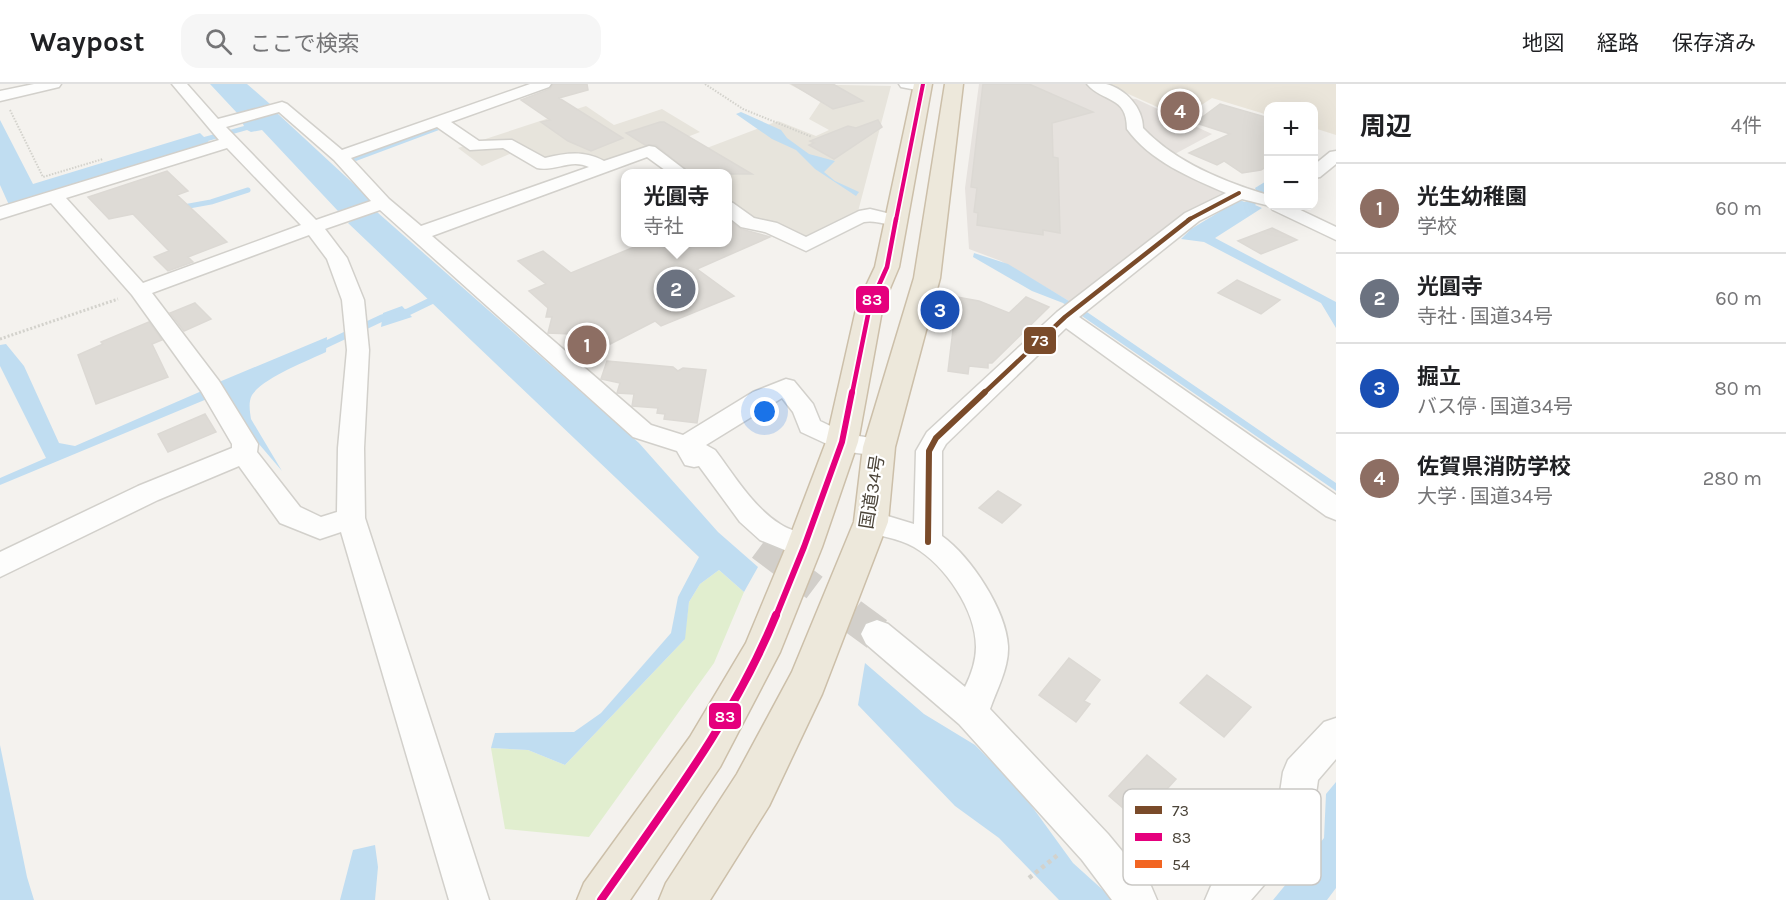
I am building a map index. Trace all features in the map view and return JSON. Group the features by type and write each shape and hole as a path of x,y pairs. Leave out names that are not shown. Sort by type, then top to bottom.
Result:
{"highway":[{"name":"国道34号","path":"601,900 705,752 760,652 804,547 842,442 870,304 887,267 926,85"},
{"name":"国道34号","path":"683,900 753,790 808,681 871,522 879,447 927,278 926,85"}],"street":[{"path":"1,96 54,84"},
{"path":"179,84 230,142 313,227 337,258 353,300 356,331 351,448 351,518 468,900"},
{"path":"340,156 544,84"},
{"path":"1094,84 1128,102 1136,118 1135,129 1144,142 1163,155 1336,234"},
{"path":"215,125 282,107 340,156 383,203 642,431 686,445 706,457 750,514 770,532 804,547"},
{"path":"439,121 476,146 506,143 543,164 573,157 590,158 603,168"},
{"path":"0,213 230,142"},
{"path":"418,234 649,152 673,169"},
{"path":"1318,170 1336,156"},
{"path":"55,197 140,291 213,391 245,444 244,453 290,515 320,528 351,518"},
{"path":"928,542 929,451 936,438 1072,312 1192,217 1260,199"},
{"path":"140,291 383,203"},
{"path":"732,211 748,223 770,227 806,245 870,214 896,221"},
{"path":"1072,312 1336,509"},
{"path":"686,445 786,387 804,410 810,426 842,442 879,447"},
{"path":"686,445 734,521 760,547"},
{"path":"0,565 148,493 244,453"},
{"path":"871,522 928,542 958,571 971,589 983,615 992,646 986,674 971,713"},
{"path":"877,634 971,713 1095,847 1123,882"},
{"path":"1299,789 1301,772 1336,734"},
{"path":"1125,885 1137,900"},
{"path":"1225,900 1238,885"}],"path":[{"path":"705,84 743,109 812,137"},
{"path":"1,96 43,177 112,156"},
{"path":"0,339 140,291"},
{"path":"1029,878 1061,852"}],"shaded area":[{"path":"789,84 891,86 855,223 805,249 732,214 732,169 665,169 647,156 602,171 572,160 544,169 514,152 482,166 458,148 586,106 614,125 662,109 700,132 672,143 691,154 778,121 816,136 829,130 809,119 821,101"},
{"path":"979,84 1085,84 1113,97 1136,99 1212,134 1173,155 1228,193 1074,304 1001,261 969,249 965,188"},
{"path":"1106,84 1336,84 1336,135 1318,129 1318,102 1264,102 1264,114 1212,98 1182,118"}],"green space":[{"path":"719,570 744,592 714,663 589,837 505,829 491,748 528,750 565,765 684,640 689,602 700,584"}],"water":[{"path":"210,84 247,84 270,104 258,108 277,113 371,200 361,205 371,214 377,212 639,443 718,532 758,567 744,592 719,570 700,584 689,602 685,639 565,765 528,750 491,748 495,733 574,732 601,713 671,633 678,597 699,557 348,223 359,217 349,208 338,211 262,130 251,132 247,130 208,141 210,144 9,205 0,185 0,120 33,184 200,133 204,137 244,126 238,114"},
{"path":"741,112 781,130 787,138 809,154 835,161 824,172 835,181 859,192 856,196 815,169 796,150 772,139 736,114"},
{"path":"434,127 439,130 356,161 350,158"},
{"path":"1264,182 1264,197 1255,205 1262,208 1215,238 1336,302 1336,328 1321,303 1204,242 1181,239 1191,229 1239,200 1245,202 1257,192 1255,188"},
{"path":"974,253 1008,264 1087,312 1336,483 1336,491 1063,303 1032,291 973,257"},
{"path":"402,306 412,317 381,327 383,313"},
{"path":"327,337 326,352 275,376 252,395 251,419 282,471 247,430 235,405 219,382"},
{"path":"6,344 24,366 59,443 75,446 204,390 207,399 0,485 0,478 46,458 0,366 0,345"},
{"path":"865,663 924,714 975,745 1020,790 1073,863 1114,900 1059,900 999,838 955,806 858,705"},
{"path":"0,745 27,877 34,900 0,900"},
{"path":"1336,782 1336,888 1327,900 1273,900 1285,885 1321,885 1321,842 1324,838 1326,794"},
{"path":"375,845 378,867 375,900 340,900 353,850"}],"building":[{"path":"553,84 587,84 588,90 559,98 623,138 591,151 568,141 541,122 550,120 521,100 550,89"},
{"path":"792,84 833,84 863,101 833,109"},
{"path":"983,84 1029,84 1093,112 1052,123 1053,157 1058,158 1060,233 1043,230 1043,235 977,225 978,213 974,212 977,188 971,187"},
{"path":"1220,104 1264,117 1264,168 1242,173 1224,161 1217,165 1189,153 1230,134 1199,124 1202,122 1197,121"},
{"path":"878,120 882,127 834,159 809,145 814,143 810,141 848,126 856,128"},
{"path":"664,122 752,174 732,174 732,169 685,169 656,145 645,145 626,133"},
{"path":"167,171 188,191 177,195 227,242 188,257 193,262 168,271 154,257 169,251 133,214 109,219 88,197"},
{"path":"732,223 741,229 770,237 697,269 734,296 661,326 655,321 579,360 573,355 577,339 571,339 572,334 548,333 552,317 546,317 548,308 529,291 546,284 518,261 543,251 571,273 634,247 732,247"},
{"path":"1272,228 1297,240 1261,254 1238,241"},
{"path":"1237,280 1280,300 1261,314 1218,293"},
{"path":"957,297 979,301 1009,313 1026,297 1049,307 992,363 988,363 988,368 969,366 968,374 948,371"},
{"path":"195,303 211,319 184,331 170,313"},
{"path":"149,322 162,340 152,344 168,377 96,404 78,355 103,344 101,342"},
{"path":"607,361 673,367 678,371 683,368 706,370 697,423 664,419 665,414 657,413 658,408 632,406 634,394 617,393 620,383 601,379"},
{"path":"205,414 216,432 168,452 158,434"},
{"path":"998,491 1021,505 1002,523 979,508"},
{"path":"1069,658 1100,680 1084,701 1090,704 1076,722 1039,695"},
{"path":"1207,675 1251,707 1224,737 1180,703"},
{"path":"1147,755 1176,779 1167,789 1123,789 1123,808 1109,796"}],"waterway":[{"path":"178,208 211,202 248,190"},
{"path":"316,349 382,318 408,312 439,297"}],"tunnel":[{"path":"760,547 853,616"},
{"path":"851,615 877,634"}],"transit line":[{"name":"83","path":"601,900 705,752 761,652 804,547 842,442 870,305 887,267 923,84"},
{"name":"73","path":"928,542 929,451 936,438 1065,317 1192,217 1239,193"}],"place":[{"name":"佐賀県消防学校","path":"1180,111"},
{"name":"光圓寺","path":"676,289"},
{"name":"掘立","path":"940,310"},
{"name":"光生幼稚園","path":"587,345"}]}
